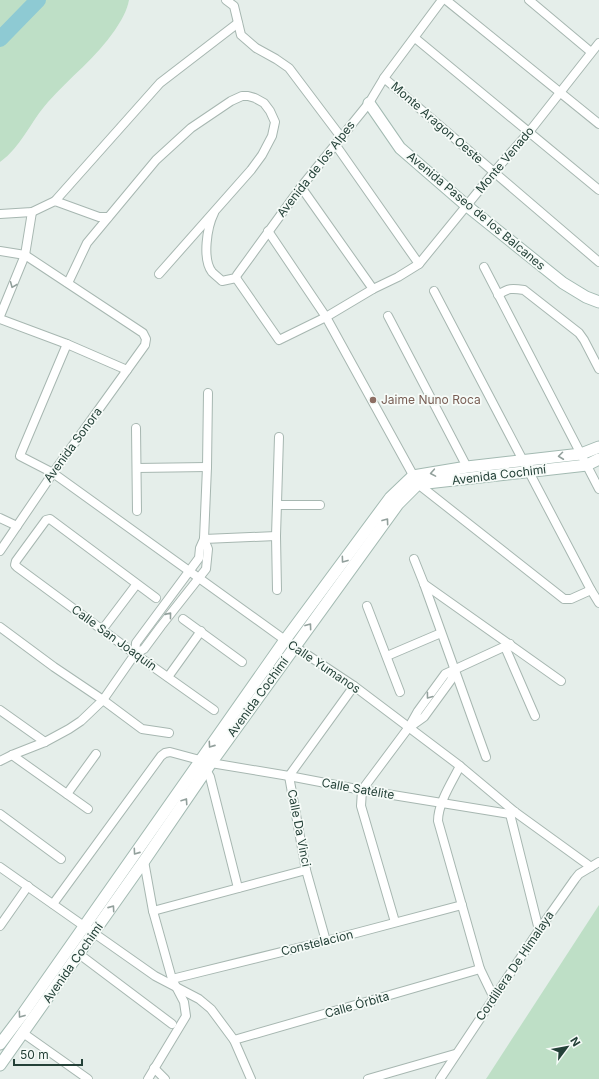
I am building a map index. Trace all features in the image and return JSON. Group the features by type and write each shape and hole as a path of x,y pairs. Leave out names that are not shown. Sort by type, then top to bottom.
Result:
{"street":[{"path":"226,0 234,6 241,36 256,48 289,68 340,137"},
{"name":"Avenida de los Alpes","path":"236,278 300,187 369,103 384,78 442,0"},
{"path":"446,0 599,124"},
{"path":"529,0 591,52"},
{"path":"0,214 32,212 55,201 160,83 238,23"},
{"path":"415,38 599,190"},
{"name":"Monte Venado","path":"236,278 279,340 326,317 419,264 494,172 529,132 599,43"},
{"name":"Monte Aragon Oeste","path":"384,78 599,262"},
{"path":"0,251 25,255 68,283 87,244 156,160 191,128 231,101 242,96 248,96 264,103 275,122 272,136 262,155 251,170 158,274"},
{"name":"Avenida Paseo de los Balcanes","path":"369,103 400,148 466,206 563,283 586,297 599,302"},
{"path":"335,144 419,264"},
{"path":"300,187 373,289"},
{"path":"55,201 99,217 108,217"},
{"path":"219,205 212,217 206,256 212,271 222,281 236,278"},
{"path":"0,316 25,255 32,212"},
{"path":"268,231 326,317 415,480 564,599 571,600 591,590"},
{"path":"484,267 599,489"},
{"name":"Avenida Sonora","path":"0,551 53,473 145,345 146,339 143,334 68,283"},
{"path":"498,294 507,289 514,288 524,290 579,333 599,369"},
{"path":"434,291 599,603"},
{"path":"388,316 467,467"},
{"path":"0,319 67,344 127,370"},
{"name":"Calle Yumanos","path":"67,344 20,456 53,473 290,643 354,686 460,766 512,813 591,867"},
{"path":"136,654 136,643 191,571 199,558 200,548 204,539 208,393"},
{"path":"136,428 137,511"},
{"path":"277,590 276,536 279,438"},
{"name":"Avenida Cochimí","path":"0,1044 85,926 206,764 390,498 415,480 467,467 581,454 599,447"},
{"name":"Avenida Cochimí","path":"415,480 529,472 587,465 599,460"},
{"path":"137,468 207,467"},
{"path":"277,505 320,505"},
{"path":"0,518 16,526"},
{"name":"Calle San Joaquín","path":"136,585 50,519 47,519 16,561 15,565 102,630 214,710"},
{"path":"204,539 276,536"},
{"path":"0,762 12,755 45,742 81,721 104,700 136,654 144,649 160,626 206,568 208,562 208,550 204,539"},
{"path":"414,559 486,757"},
{"path":"424,584 507,646 561,681"},
{"path":"102,630 136,585 156,598"},
{"path":"367,606 400,692"},
{"path":"183,619 242,662"},
{"path":"153,621 160,626"},
{"path":"0,627 54,667 104,700 142,729 168,733"},
{"path":"168,677 201,631"},
{"path":"387,656 441,633"},
{"path":"395,922 361,806 362,790 409,727 424,717 451,680 455,670 507,646"},
{"path":"507,646 535,716"},
{"name":"Calle Da Vinci","path":"326,941 306,870 289,776 354,686"},
{"path":"0,710 45,742"},
{"name":"Calle Satélite","path":"53,904 161,756 170,752 206,764 289,776 362,790 512,813"},
{"path":"67,794 96,754"},
{"path":"12,755 88,809"},
{"path":"206,764 238,888"},
{"name":"Avenida Cochimí","path":"0,1065 144,861 206,764"},
{"path":"460,766 442,803 438,814 438,821 480,969 494,998"},
{"path":"512,813 539,930"},
{"path":"0,814 61,859"},
{"path":"144,861 154,911 172,979 184,1002 186,1016 148,1079"},
{"name":"Cordillera De Himalaya","path":"440,1079 455,1054 575,878 599,862"},
{"path":"0,866 155,976 178,990 199,999 212,1010 234,1040 251,1079"},
{"path":"154,911 306,870"},
{"path":"0,926 28,886"},
{"name":"Constelacion","path":"172,979 326,941 462,905"},
{"path":"79,954 172,1024"},
{"name":"Calle Órbita","path":"234,1040 480,969"},
{"path":"23,1033 88,1079"},
{"path":"368,1079 455,1054"},
{"path":"154,1068 166,1079"}],"green space":[{"path":"0,0 129,0 122,19 108,40 100,50 48,102 14,149 0,162"},
{"path":"599,905 599,1079 486,1079"}],"waterway":[{"path":"0,39 38,0"}],"place":[{"name":"Jaime Nuno Roca","path":"373,400"}]}
